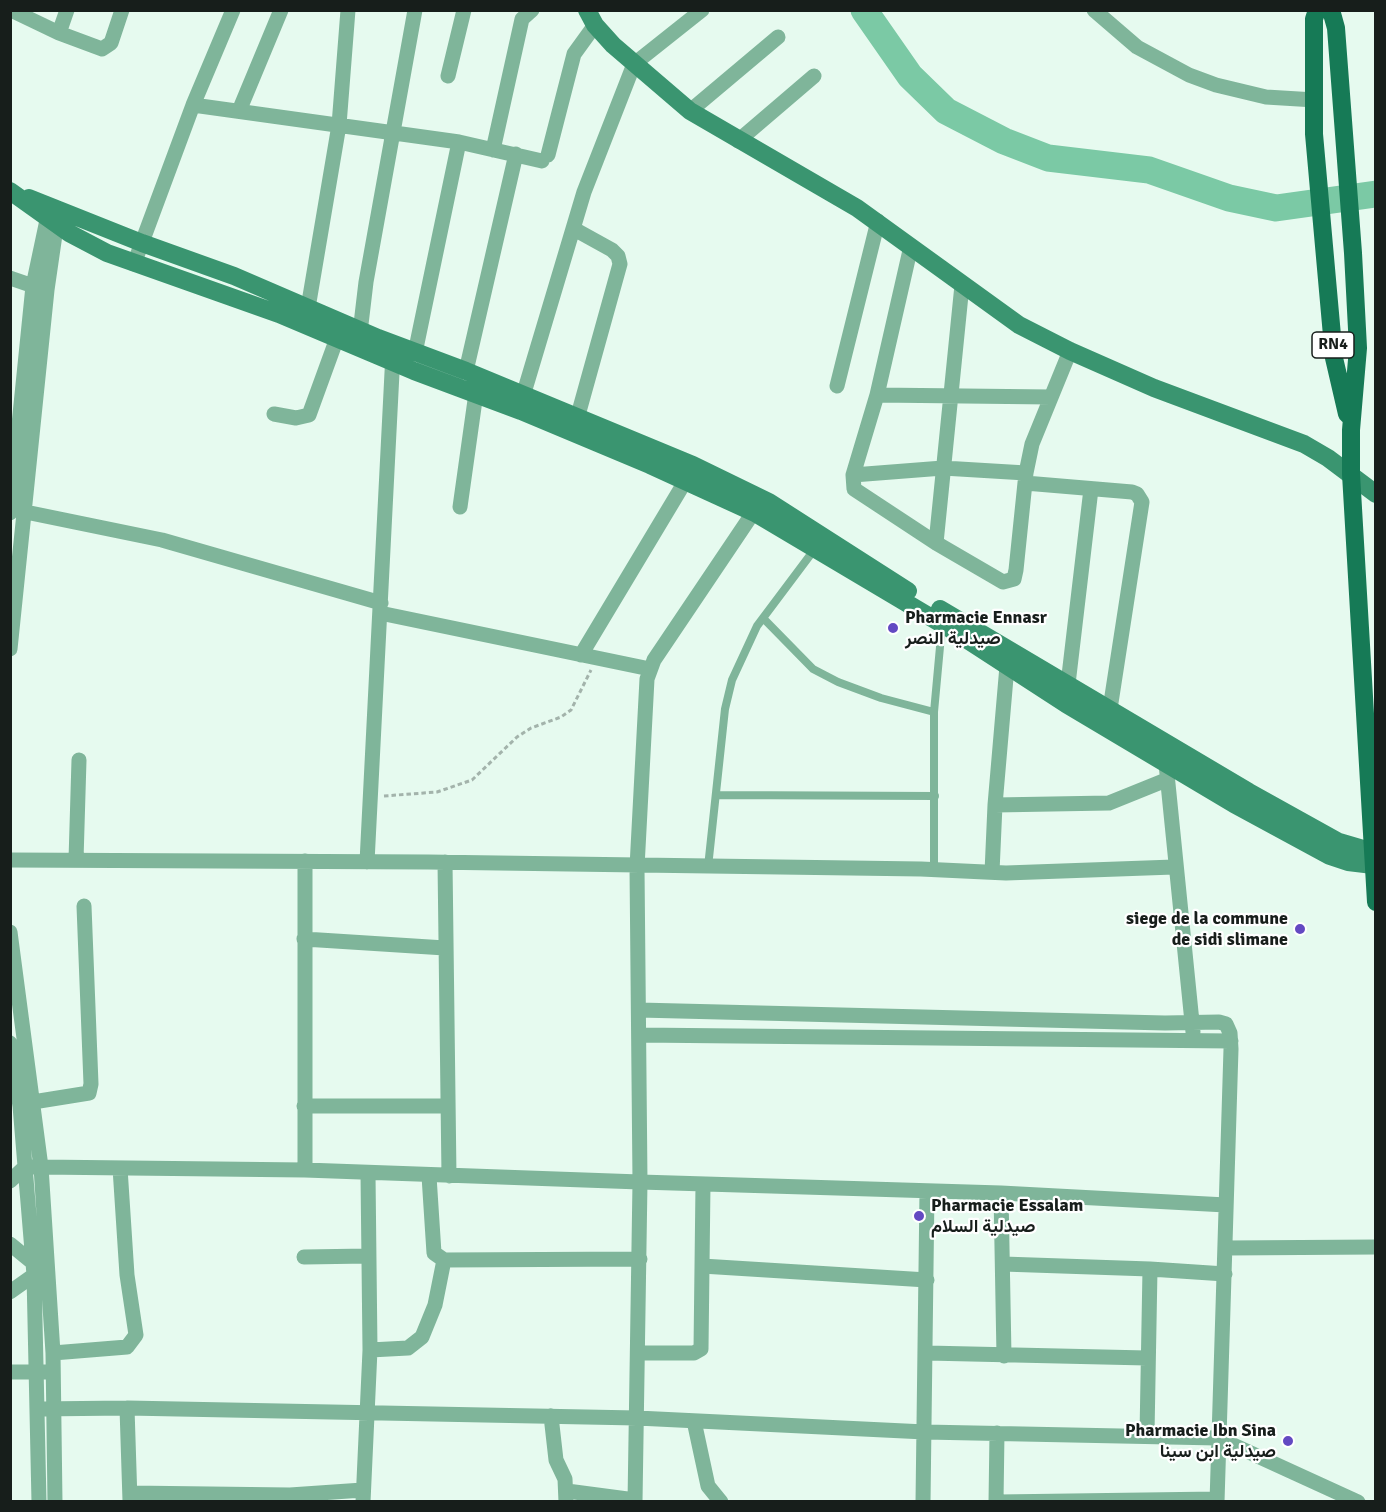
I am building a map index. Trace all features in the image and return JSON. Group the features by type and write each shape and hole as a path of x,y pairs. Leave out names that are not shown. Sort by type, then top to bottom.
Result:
{"main road":[{"name":"RN4","path":"1317,10 1314,20 1314,134 1334,358 1351,430"},
{"name":"RN4","path":"1331,10 1336,28 1358,348 1351,430 1351,474 1371,744 1376,902"}],"street":[{"path":"12,10 59,33 104,49 111,43 122,10"},
{"path":"59,33 67,10"},
{"path":"134,264 193,105 233,10"},
{"path":"239,111 281,10"},
{"path":"308,308 339,125 348,10"},
{"path":"359,338 366,282 415,10"},
{"path":"448,76 464,10"},
{"path":"493,150 522,19 532,10"},
{"path":"521,402 584,192 634,64 702,10"},
{"path":"1094,10 1137,47 1190,75 1216,85 1266,97 1315,100"},
{"path":"193,105 459,142 545,158 574,54 591,18 634,64 690,111 878,221 1019,325 1070,351 1154,388 1304,444 1351,474 1376,494"},
{"path":"690,111 778,37"},
{"path":"738,141 814,76"},
{"path":"416,353 459,142"},
{"path":"466,370 516,154"},
{"path":"10,191 53,214 234,276 308,308 359,338 476,393 521,402"},
{"path":"53,214 88,243 134,264 279,314 337,338 359,338"},
{"path":"10,649 16,511 40,288 53,214"},
{"path":"837,386 878,221"},
{"path":"574,229 612,250 618,256 620,264 575,424"},
{"path":"911,246 877,395 852,483 857,494 1003,582 1010,581 1017,566 1025,478 1032,444 1070,351"},
{"path":"10,278 40,288"},
{"path":"936,543 962,285"},
{"path":"274,414 296,418 309,415 337,338"},
{"path":"393,353 416,353 466,370 521,402 654,457 758,506 943,618 1007,666 1166,771 1320,851 1348,862 1373,859"},
{"path":"367,862 393,353"},
{"path":"460,507 476,393"},
{"path":"877,395 1051,397"},
{"path":"654,457 686,480 758,506 814,550 1068,684 1164,742 1373,859"},
{"path":"853,476 943,468 1091,489 1132,492 1141,499 1143,507 1110,709"},
{"path":"581,655 686,480"},
{"path":"1068,684 1091,489"},
{"path":"551,1416 556,1460 566,1496 635,1501 640,1259 638,867 644,694 650,669 758,506"},
{"path":"16,511 162,540 381,608 650,669"},
{"path":"992,873 995,805 1007,666"},
{"path":"1164,742 1174,867 1193,1041"},
{"path":"76,860 79,760"},
{"path":"995,805 1109,803 1166,771"},
{"path":"10,860 445,862 638,867 934,870 992,873 1174,867"},
{"path":"305,861 305,1170"},
{"path":"445,862 449,1176"},
{"path":"33,1102 89,1094 91,1084 84,906"},
{"path":"10,932 16,1004 33,1102 33,1268 39,1502"},
{"path":"304,939 445,948"},
{"path":"639,1010 1226,1024 1231,1041 1217,1500 997,1502 997,1432"},
{"path":"937,1037 938,1017"},
{"path":"1107,1040 1109,1022"},
{"path":"639,1035 1231,1041"},
{"path":"10,1043 33,1167 53,1353 55,1502"},
{"path":"304,1106 448,1106"},
{"path":"10,1181 33,1167 305,1170 368,1174 1001,1193 1226,1205"},
{"path":"53,1353 127,1347 136,1335 127,1275 120,1168"},
{"path":"127,1408 130,1497 363,1496 370,1350 368,1174"},
{"path":"429,1176 434,1253 444,1260 640,1259"},
{"path":"638,1353 694,1353 701,1349 703,1184"},
{"path":"923,1502 927,1353 927,1191"},
{"path":"1001,1193 1004,1356"},
{"path":"10,1244 33,1268"},
{"path":"1226,1248 1376,1247"},
{"path":"304,1257 368,1256"},
{"path":"370,1350 408,1348 422,1337 435,1305 444,1260"},
{"path":"1003,1264 1225,1274"},
{"path":"702,1266 927,1280"},
{"path":"10,1292 33,1268"},
{"path":"1147,1434 1150,1269"},
{"path":"927,1353 1147,1358"},
{"path":"10,1372 54,1372"},
{"path":"37,1409 127,1408 637,1418 925,1432 1147,1434 1218,1438 1358,1502"},
{"path":"694,1421 708,1494 721,1502"}],"lane":[{"path":"708,867 725,709 732,680 742,655 763,618 814,550"},
{"path":"763,618 813,669 881,698 934,712"},
{"path":"934,870 934,712 943,618"},
{"path":"716,795 935,796"}],"path":[{"path":"371,796 437,792 472,780 517,737 531,728 561,717 570,710 597,658"}],"waterway":[{"path":"864,10 910,76 946,111 1004,141 1048,158 1149,170 1229,198 1276,208 1376,194"}],"place":[{"name":"Pharmacie Ennasr صيدلية النصر","path":"893,628"},
{"name":"siege de la commune de sidi slimane","path":"1300,929"},
{"name":"Pharmacie Essalam صيدلية السلام","path":"919,1216"},
{"name":"Pharmacie Ibn Sina صيدلية ابن سينا","path":"1288,1441"}]}
